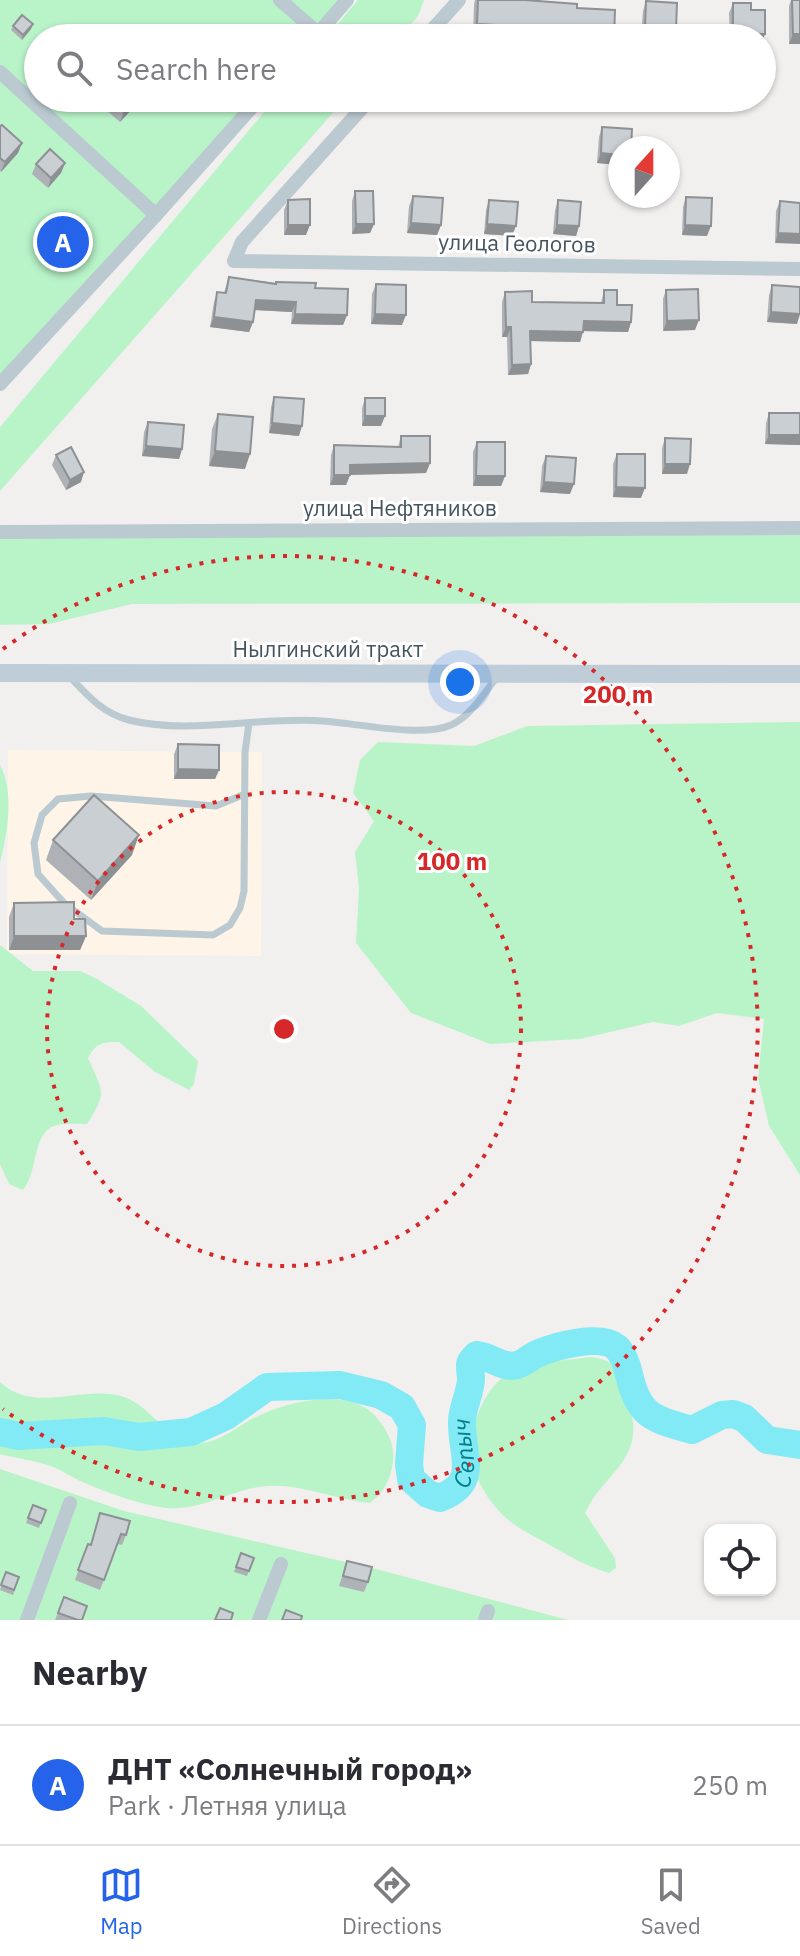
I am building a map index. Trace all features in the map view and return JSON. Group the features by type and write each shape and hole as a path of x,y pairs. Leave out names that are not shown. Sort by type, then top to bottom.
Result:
{"main road":[{"name":"Нылгинский тракт","path":"0,673 800,674"}],"street":[{"path":"280,0 304,24"},
{"path":"326,24 347,0"},
{"path":"438,24 459,0"},
{"path":"0,72 24,94"},
{"path":"44,112 156,215"},
{"path":"0,384 248,112"},
{"name":"улица Геологов","path":"358,112 242,242 234,261 800,269"},
{"name":"улица Нефтяников","path":"0,532 800,528"},
{"path":"27,1620 70,1503"},
{"path":"259,1620 281,1564"}],"lane":[{"path":"67,673 102,710 128,720 157,725 321,721 415,731 451,725 473,707 499,673"},
{"path":"245,794 216,806 91,796 58,799 42,815 34,843 38,874 64,903 102,931 213,935 230,925 240,908 244,891 245,794 245,752 249,723"}],"shaded area":[{"path":"8,750 262,752 261,956 7,954"}],"green space":[{"path":"0,0 339,0 318,24 24,24 24,112 241,112 0,386"},
{"path":"358,0 424,0 411,24 338,24"},
{"path":"264,112 334,112 0,491 0,427"},
{"path":"800,532 800,603 132,604 49,624 0,625 0,535"},
{"path":"800,722 800,1175 769,1126 758,1078 764,1019 717,1013 679,1026 653,1022 580,1039 490,1044 411,1013 356,943 359,889 355,852 374,821 353,793 360,760 378,742 474,746 527,726"},
{"path":"0,765 5,776 8,801 0,863"},
{"path":"0,945 33,971 80,971 97,979 141,1006 198,1061 194,1084 189,1090 155,1072 119,1042 97,1046 88,1058 100,1086 98,1105 87,1124 61,1124 47,1130 38,1145 28,1183 23,1190 9,1184 0,1164"},
{"path":"591,1357 609,1362 617,1369 633,1422 632,1442 625,1458 585,1513 615,1558 616,1568 609,1573 570,1557 511,1522 483,1489 471,1448 472,1433 482,1405 494,1386 505,1376 530,1366"},
{"path":"0,1382 14,1392 44,1398 92,1394 124,1397 134,1401 175,1436 195,1443 212,1441 284,1406 336,1399 352,1402 366,1408 377,1418 390,1438 392,1469 386,1486 370,1503 294,1487 268,1486 180,1508 145,1504 80,1481 51,1466 0,1454"},
{"path":"0,1469 124,1511 376,1569 568,1620 0,1620"}],"building":[{"path":"478,0 525,0 615,10 614,24 477,24"},
{"path":"792,0 800,0 800,34 793,34"},
{"path":"646,1 677,3 676,24 645,24"},
{"path":"733,3 751,3 751,10 765,10 765,24 733,24"},
{"path":"22,15 33,24 24,24 23,35 13,26"},
{"path":"2,125 22,143 5,162 0,158"},
{"path":"602,127 632,129 632,136 608,136 608,154 601,153"},
{"path":"50,149 65,163 51,178 36,164"},
{"path":"355,191 373,191 374,224 356,224"},
{"path":"413,196 443,198 441,225 411,223"},
{"path":"686,197 712,198 711,226 685,225"},
{"path":"310,199 310,225 288,225 288,200"},
{"path":"489,200 518,202 516,226 487,224"},
{"path":"558,200 581,202 579,226 557,225"},
{"path":"780,201 800,203 800,234 778,233"},
{"path":"229,277 276,284 316,283 315,288 348,289 347,315 295,314 296,302 256,300 253,322 214,317 217,292 226,293"},
{"path":"376,284 406,285 406,315 375,314"},
{"path":"772,285 800,287 800,314 771,312"},
{"path":"698,289 699,320 667,321 666,290"},
{"path":"604,290 617,290 617,305 632,305 631,322 584,321 583,332 530,331 531,364 512,365 511,327 506,327 505,292 532,291 532,302 604,303"},
{"path":"274,397 304,399 302,426 272,423"},
{"path":"365,398 385,398 385,416 365,416"},
{"path":"769,413 800,413 800,435 769,435"},
{"path":"218,414 253,417 250,454 215,451"},
{"path":"148,422 184,425 182,449 146,446"},
{"path":"401,436 430,436 430,463 350,465 350,475 334,475 334,445 401,447"},
{"path":"665,438 691,439 690,464 665,464"},
{"path":"477,442 505,442 505,476 476,476"},
{"path":"71,447 84,472 70,480 56,455"},
{"path":"617,454 645,454 645,488 616,487"},
{"path":"546,456 576,458 574,484 544,482"},
{"path":"178,744 219,745 219,770 178,769"},
{"path":"94,795 139,835 98,881 53,840"},
{"path":"74,902 74,919 85,919 86,936 14,936 14,903"},
{"path":"33,1505 46,1510 41,1523 28,1518"},
{"path":"100,1513 130,1521 126,1535 121,1534 104,1580 78,1570 88,1544 91,1545"},
{"path":"241,1553 254,1558 249,1571 236,1567"},
{"path":"347,1561 372,1567 368,1582 343,1576"},
{"path":"6,1572 19,1577 14,1590 1,1585"},
{"path":"64,1597 87,1606 82,1620 58,1613"},
{"path":"220,1608 233,1613 231,1620 215,1620"},
{"path":"286,1610 302,1616 301,1620 282,1620"}],"waterway":[{"name":"Сепыч","path":"0,1432 18,1436 104,1431 139,1437 191,1432 226,1416 267,1387 340,1385 381,1395 402,1407 412,1425 411,1479 428,1494 440,1498 461,1484 465,1476 462,1421 471,1382 470,1365 477,1355 512,1366 556,1347 600,1341 616,1347 623,1356 637,1399 657,1419 692,1430 722,1415 733,1414 744,1418 767,1440 800,1445"}],"place":[{"name":"ДНТ «Солнечный город»","path":"63,242"}]}
